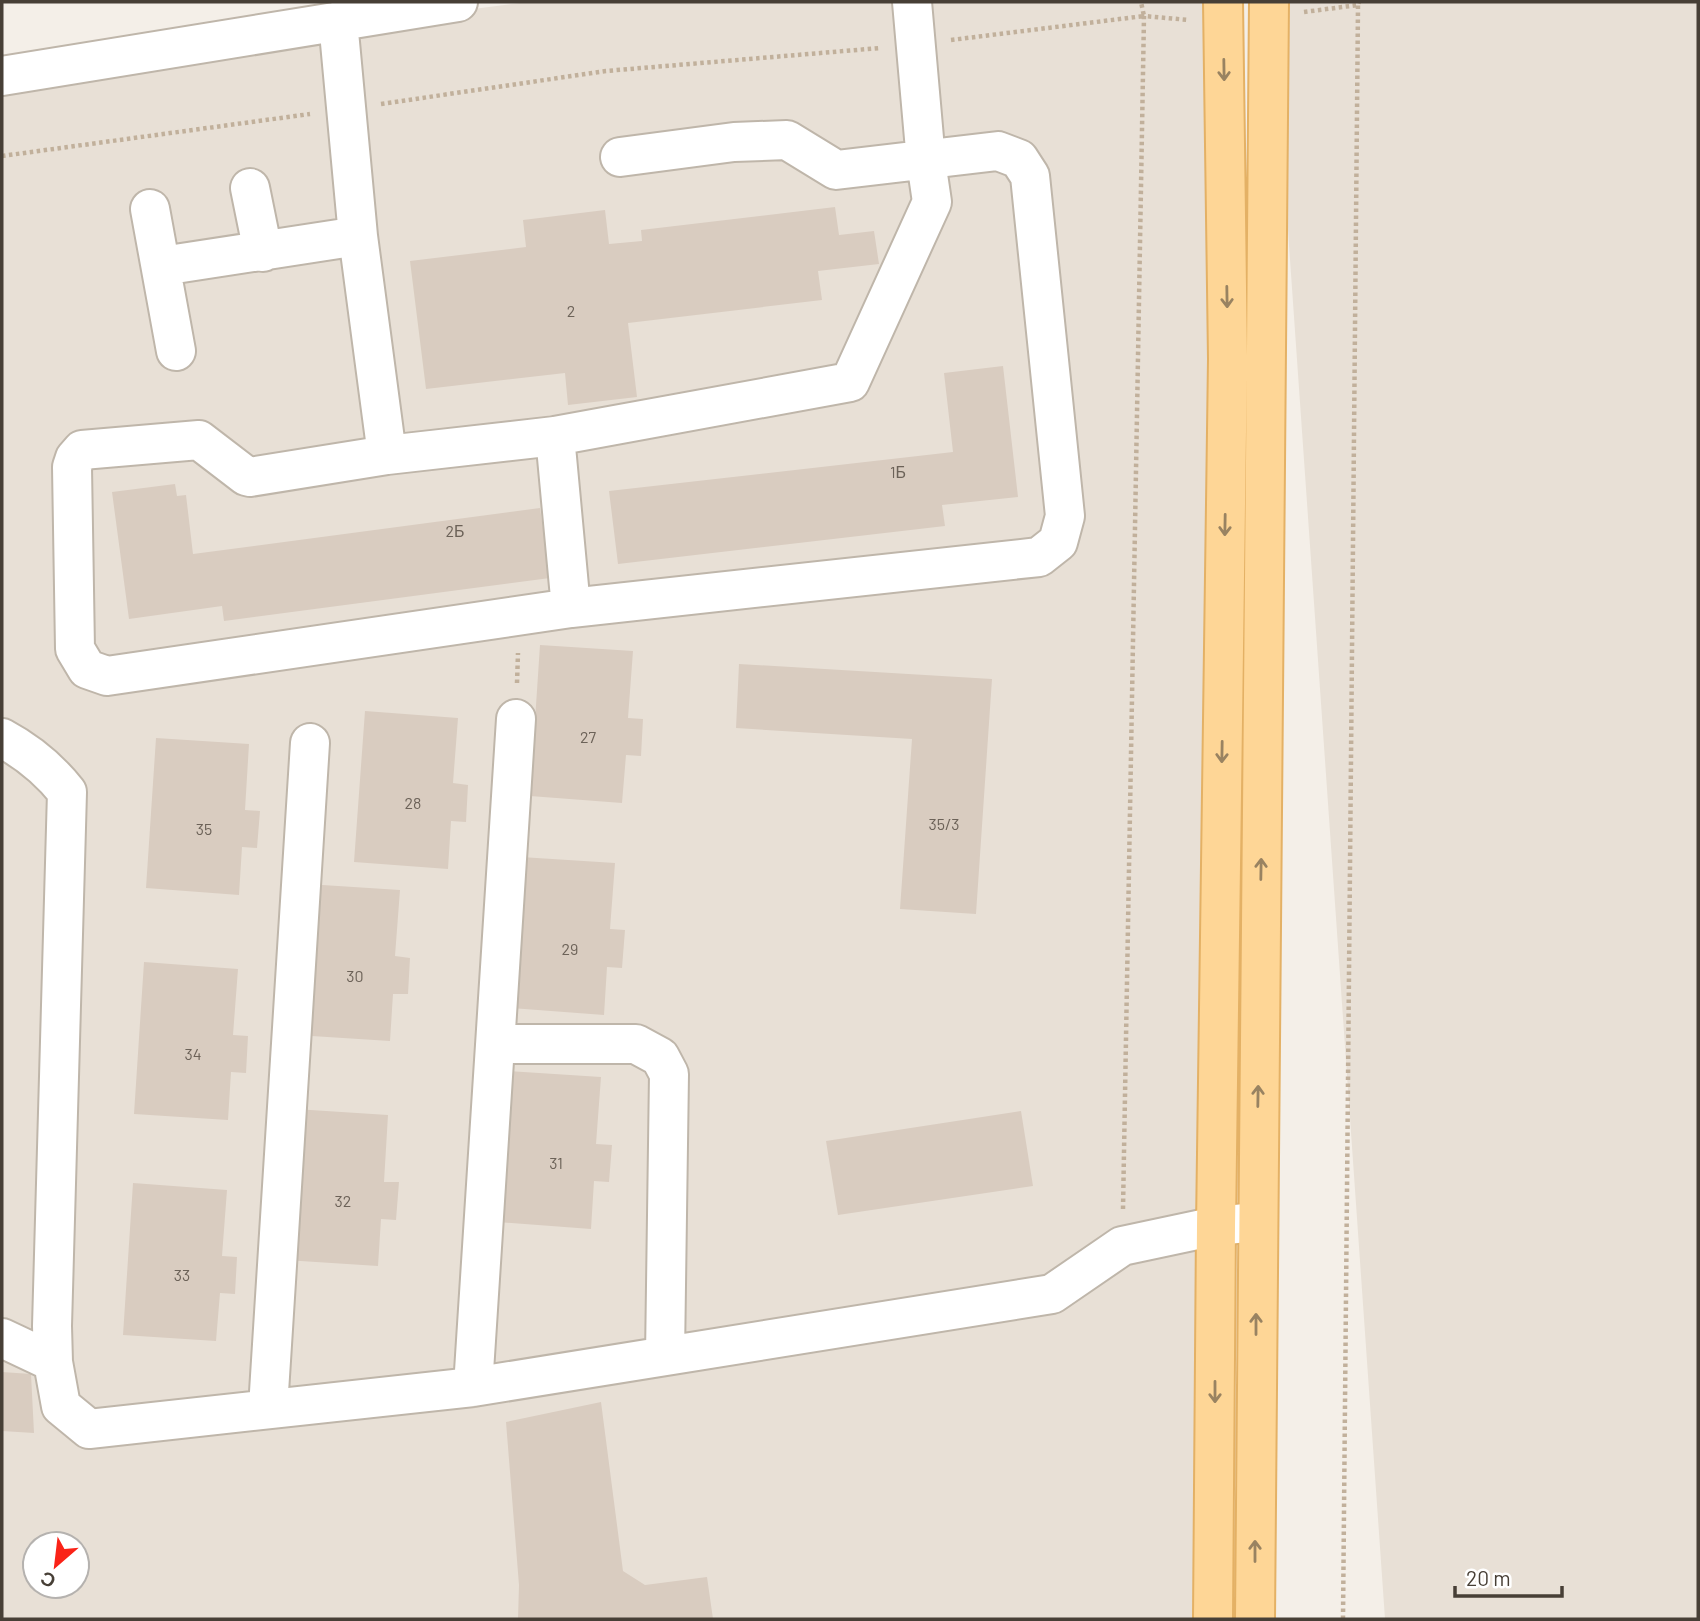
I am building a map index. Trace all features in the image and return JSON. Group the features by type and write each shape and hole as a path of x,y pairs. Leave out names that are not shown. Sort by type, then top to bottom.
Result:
{"main road":[{"path":"1255,1619 1256,1222 1268,345 1286,7"},
{"path":"1208,11 1228,359 1213,1619"}],"street":[{"path":"2,76 458,2"},
{"path":"620,157 734,142 787,140 836,170 926,161 998,151 1019,159 1030,176 1065,516 1058,542 1039,557 572,608 107,676 87,669 75,649 72,467 82,450 192,439 206,444 250,477 387,456 555,436 850,382 932,202 926,161 912,2"},
{"path":"338,21 358,236 387,456"},
{"path":"250,188 263,252"},
{"path":"150,209 176,351"},
{"path":"162,266 358,236"},
{"path":"555,436 572,608"},
{"path":"472,1387 516,719"},
{"path":"2,738 22,748 51,772 66,792 53,1362 61,1406 89,1429 472,1387 1052,1294 1122,1246 1216,1226 1256,1222"},
{"path":"268,1408 310,743"},
{"path":"495,1044 636,1044 660,1057 669,1074 665,1356"},
{"path":"2,1338 53,1362"}],"path":[{"path":"1122,1246 1144,16 1141,2"},
{"path":"1286,7 1358,3 1343,1619"},
{"path":"2,156 606,71 916,44 1144,16 1208,11"},
{"path":"516,719 517,654 527,647"}],"shaded area":[{"path":"528,2 1224,2 1205,1619 2,1619 2,70"},
{"path":"1272,2 1698,2 1698,1619 1385,1619"}],"building":[{"path":"835,207 839,235 874,231 879,264 818,271 822,300 628,323 637,397 568,405 565,373 426,389 410,261 526,247 523,220 605,210 609,244 642,241 641,230"},
{"path":"1003,366 1018,497 942,505 945,526 618,564 609,491 953,452 944,373"},
{"path":"175,484 177,496 186,495 193,554 540,508 550,578 224,621 222,606 129,619 112,492"},
{"path":"540,645 633,651 628,718 643,719 641,756 626,755 622,803 530,796"},
{"path":"739,664 992,679 976,914 900,909 912,739 736,728"},
{"path":"365,711 458,718 453,783 468,785 466,822 451,821 448,869 354,862"},
{"path":"156,738 249,744 245,810 260,811 257,848 242,847 239,895 146,888"},
{"path":"521,857 615,863 610,929 625,930 622,968 607,967 604,1015 511,1008"},
{"path":"307,884 400,890 395,956 410,958 408,994 393,994 390,1041 296,1035"},
{"path":"144,962 238,969 233,1035 248,1036 246,1073 231,1072 228,1120 134,1114"},
{"path":"508,1071 601,1077 596,1144 612,1145 609,1182 594,1181 591,1229 498,1222"},
{"path":"295,1109 388,1115 384,1182 399,1182 396,1220 381,1219 378,1266 285,1260"},
{"path":"1021,1111 1033,1186 838,1215 826,1141"},
{"path":"133,1183 227,1190 222,1256 237,1257 235,1294 220,1293 216,1341 123,1335"},
{"path":"2,1372 31,1374 34,1433 2,1431"},
{"path":"601,1402 623,1571 645,1585 707,1577 713,1619 518,1619 519,1585 506,1422"}]}
